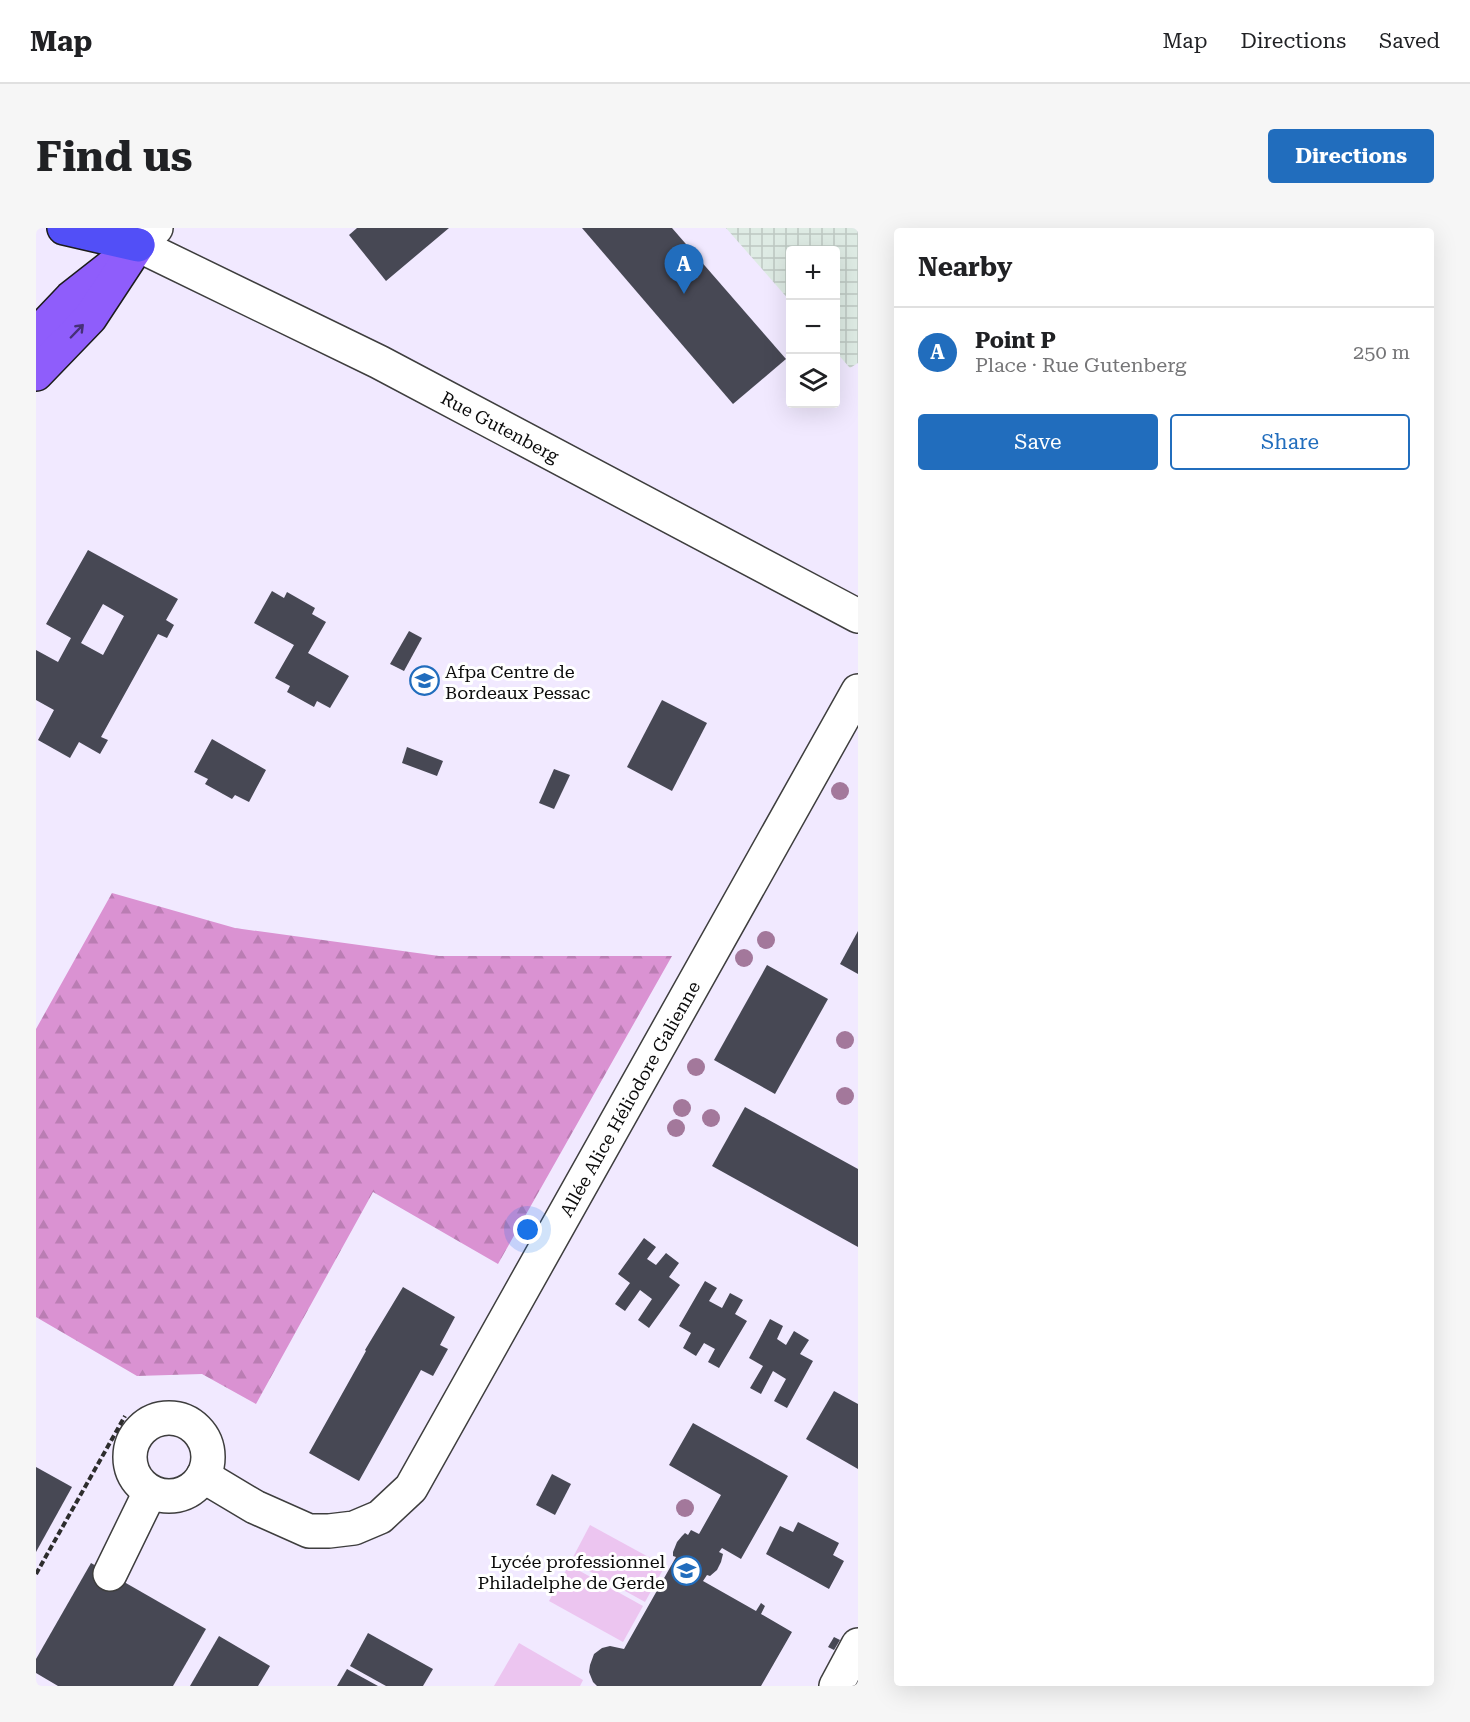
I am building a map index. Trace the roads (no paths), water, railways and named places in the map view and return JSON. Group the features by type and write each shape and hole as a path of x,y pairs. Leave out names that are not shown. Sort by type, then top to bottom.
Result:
{"highway":[{"path":"64,228 135,234"}],"main road":[{"path":"36,335 135,234"},
{"path":"36,374 90,318 135,234"}],"street":[{"name":"Rue Gutenberg","path":"135,234 858,616"},
{"name":"Allée Alice Héliodore Galienne","path":"203,1476 255,1507 309,1531 354,1528 380,1518 411,1488 858,691"},
{"path":"169,1418 182,1420 194,1427 202,1437 207,1450 207,1464 203,1476 190,1489 174,1496 162,1496 150,1492 133,1474 130,1463 130,1450 135,1437 156,1420 169,1418"},
{"path":"110,1574 150,1492"},
{"path":"836,1686 858,1645"}],"place":[{"name":"Point P","path":"684,294"},
{"name":"Afpa Centre de Bordeaux Pessac","path":"424,681"},
{"name":"Lycée professionnel Philadelphe de Gerde","path":"686,1571"}]}
